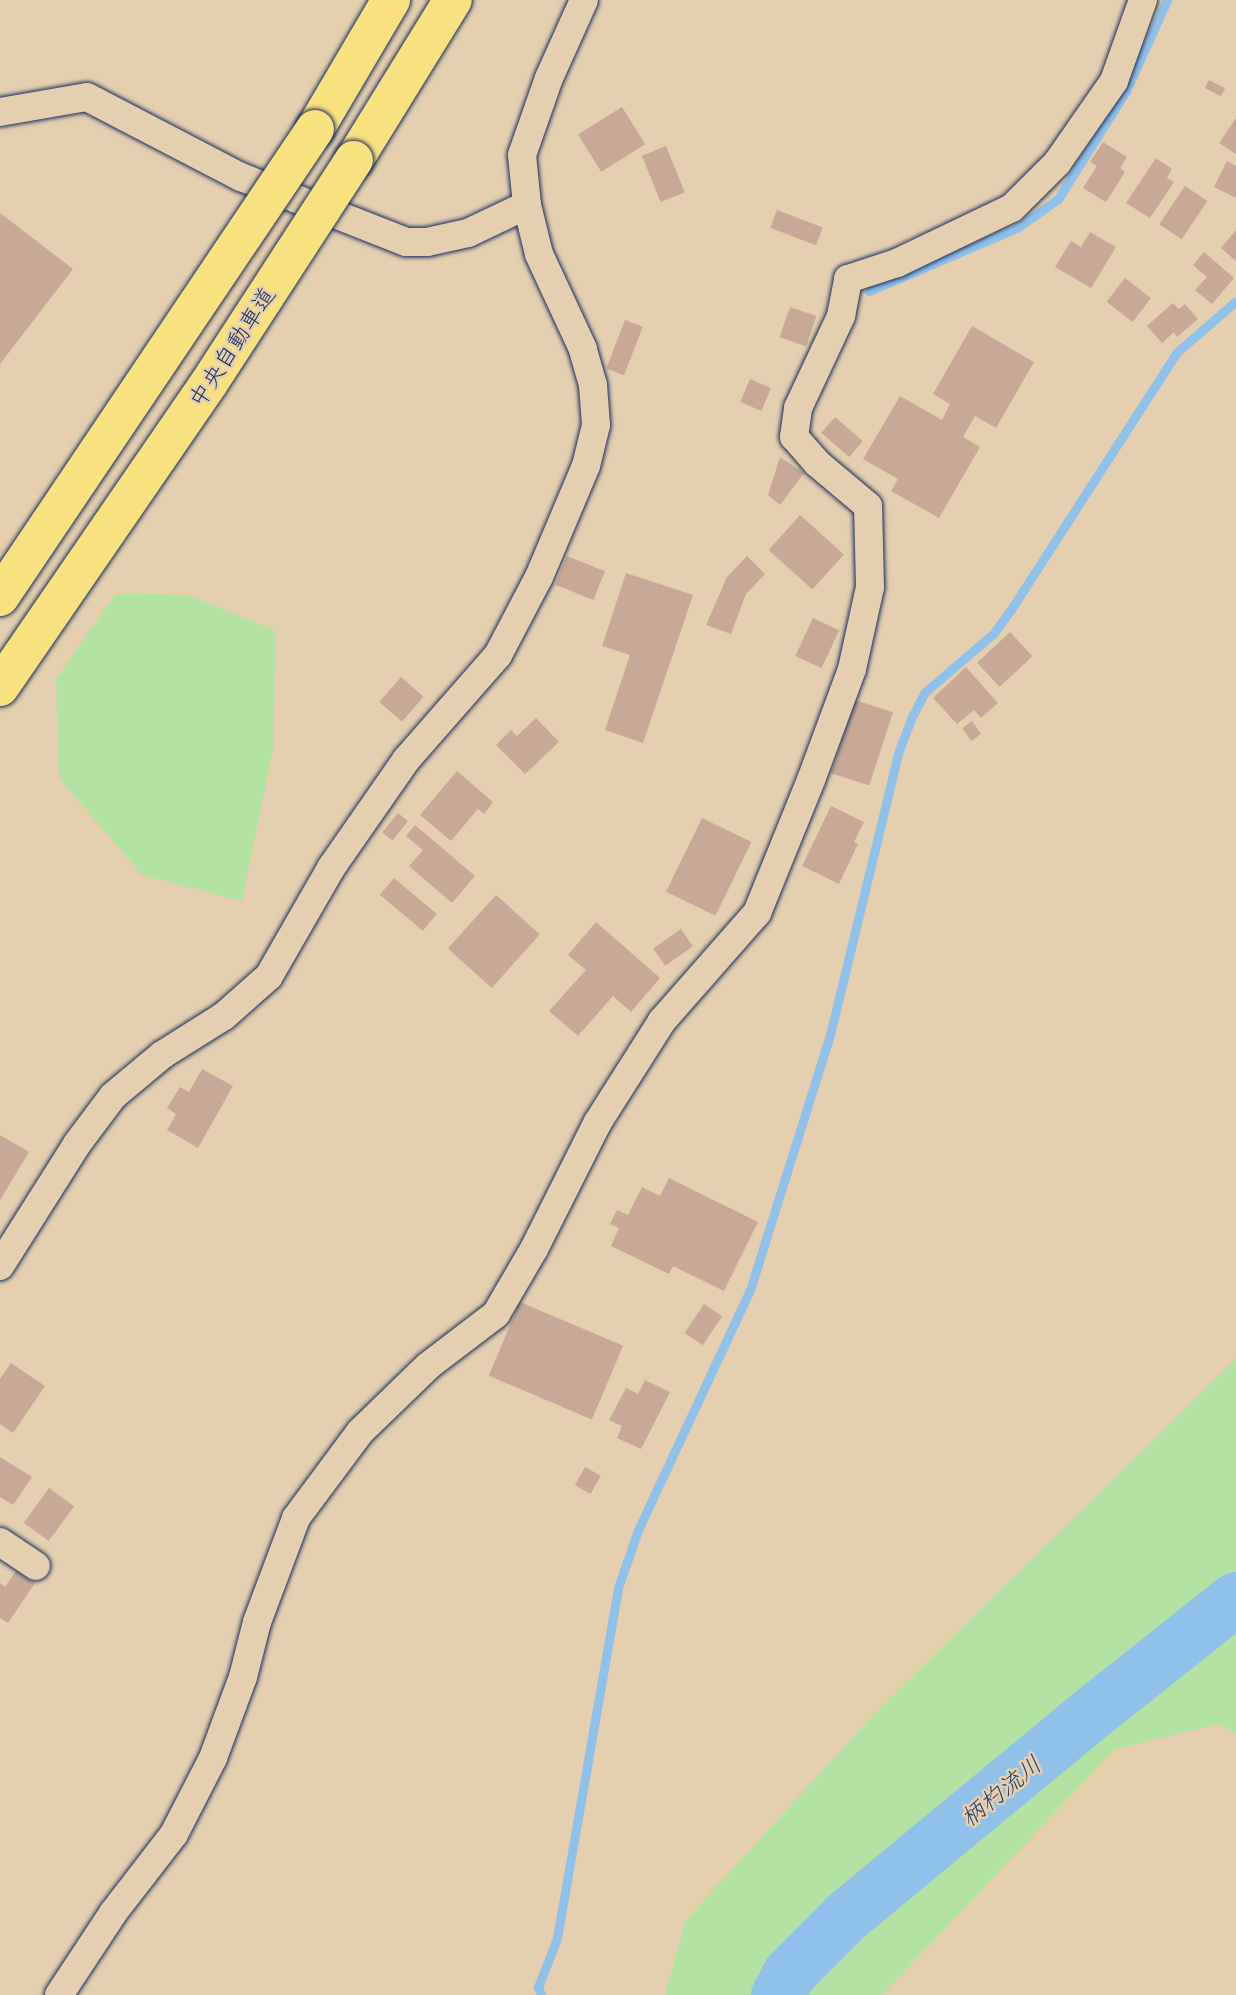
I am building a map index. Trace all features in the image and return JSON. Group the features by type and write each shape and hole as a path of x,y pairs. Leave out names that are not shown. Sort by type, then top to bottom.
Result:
{"highway":[{"path":"0,597 315,129 391,0"},
{"name":"中央自動車道","path":"0,687 209,383 354,160 453,0"}],"street":[{"path":"0,1266 77,1144 113,1096 162,1055 224,1016 269,976 331,868 406,760 498,655 539,576 586,466 596,425 593,385 583,349 539,254 527,205 522,155 550,78 584,0"},
{"path":"59,1995 113,1913 174,1835 213,1758 243,1677 257,1622 296,1518 360,1432 428,1366 496,1314 534,1250 598,1122 662,1021 757,913 852,669 870,587 868,506 817,463 794,437 798,408 841,316 848,279 897,263 1012,208 1057,163 1114,81 1143,0"},
{"path":"0,112 87,97 241,177 406,242 468,233 527,205"},
{"path":"0,1542 36,1566"}],"green space":[{"path":"116,593 189,595 276,631 273,749 242,901 142,875 59,778 56,679"},
{"path":"1236,1359 1236,1733 1219,1724 1115,1749 882,1995 665,1995 685,1921 877,1711"}],"building":[{"path":"1209,80 1225,88 1221,96 1205,88"},
{"path":"622,107 645,144 601,172 578,135"},
{"path":"1236,118 1236,154 1219,143"},
{"path":"1103,142 1127,157 1120,168 1125,172 1106,202 1083,188 1097,166 1090,162"},
{"path":"666,146 685,192 661,202 642,156"},
{"path":"1156,158 1172,169 1167,178 1174,182 1150,218 1126,203"},
{"path":"1227,161 1236,166 1236,198 1214,187"},
{"path":"1185,186 1207,201 1182,239 1159,224"},
{"path":"777,210 823,228 816,245 770,228"},
{"path":"0,213 73,269 0,364"},
{"path":"1236,230 1236,261 1221,248"},
{"path":"1090,232 1116,247 1091,288 1055,267 1071,241 1081,247"},
{"path":"1204,252 1234,278 1212,304 1195,290 1207,277 1193,265"},
{"path":"1125,278 1151,298 1133,322 1107,302"},
{"path":"1173,303 1179,309 1185,304 1198,319 1177,337 1174,332 1162,343 1147,326"},
{"path":"790,307 816,316 806,346 780,337"},
{"path":"625,320 643,327 624,375 606,369"},
{"path":"972,326 1034,362 996,428 975,416 963,437 980,447 939,518 891,491 898,479 863,459 900,396 942,420 950,404 933,394"},
{"path":"750,379 771,388 761,411 740,402"},
{"path":"835,417 863,441 849,457 821,433"},
{"path":"780,457 804,473 780,505 768,495"},
{"path":"800,515 844,554 812,589 769,550"},
{"path":"567,556 605,571 593,600 555,585"},
{"path":"747,556 765,574 746,594 731,634 706,625 727,577"},
{"path":"626,573 693,595 643,743 605,730 630,655 602,646"},
{"path":"813,618 839,630 822,668 795,656"},
{"path":"1010,632 1033,656 1000,687 977,663"},
{"path":"966,667 998,703 981,718 974,710 957,724 933,698"},
{"path":"401,677 424,697 402,722 379,702"},
{"path":"855,700 893,712 869,786 831,773"},
{"path":"536,718 559,742 525,774 496,745 511,730 517,736"},
{"path":"972,721 981,734 971,741 962,728"},
{"path":"457,771 493,802 484,814 478,809 451,841 420,815"},
{"path":"831,806 864,822 854,842 858,844 839,884 802,866"},
{"path":"398,813 408,821 392,841 382,832"},
{"path":"702,818 751,842 715,916 666,892"},
{"path":"415,825 475,876 452,903 409,866 423,850 406,836"},
{"path":"394,878 437,914 423,931 380,895"},
{"path":"496,895 540,934 492,988 448,949"},
{"path":"596,922 660,978 631,1012 613,996 578,1036 549,1011 586,970 568,955"},
{"path":"681,929 693,946 665,966 653,949"},
{"path":"202,1069 233,1086 198,1148 167,1130 176,1114 167,1108 180,1087 189,1092"},
{"path":"0,1135 29,1152 0,1200"},
{"path":"669,1178 758,1222 724,1291 673,1266 669,1274 611,1246 619,1228 610,1224 617,1210 628,1215 642,1187 660,1196"},
{"path":"520,1302 623,1346 592,1419 489,1376"},
{"path":"704,1304 722,1316 703,1345 684,1333"},
{"path":"11,1363 45,1386 13,1433 0,1424 0,1379"},
{"path":"645,1380 670,1392 641,1449 617,1438 622,1426 609,1420 626,1388 638,1394"},
{"path":"0,1457 32,1477 13,1505 0,1497"},
{"path":"585,1467 601,1476 591,1494 575,1485"},
{"path":"49,1488 74,1506 49,1541 24,1523"},
{"path":"16,1571 35,1583 8,1623 0,1618 0,1583 5,1587"}],"waterway":[{"path":"869,291 1017,228 1058,199 1126,91 1167,0"},
{"path":"541,1995 538,1987 557,1938 618,1588 638,1530 750,1290 830,1035 898,753 911,719 925,692 993,634 1010,611 1176,353 1236,301"},
{"name":"柄杓流川","path":"778,1995 790,1973 847,1916 1080,1723 1236,1599"}]}
